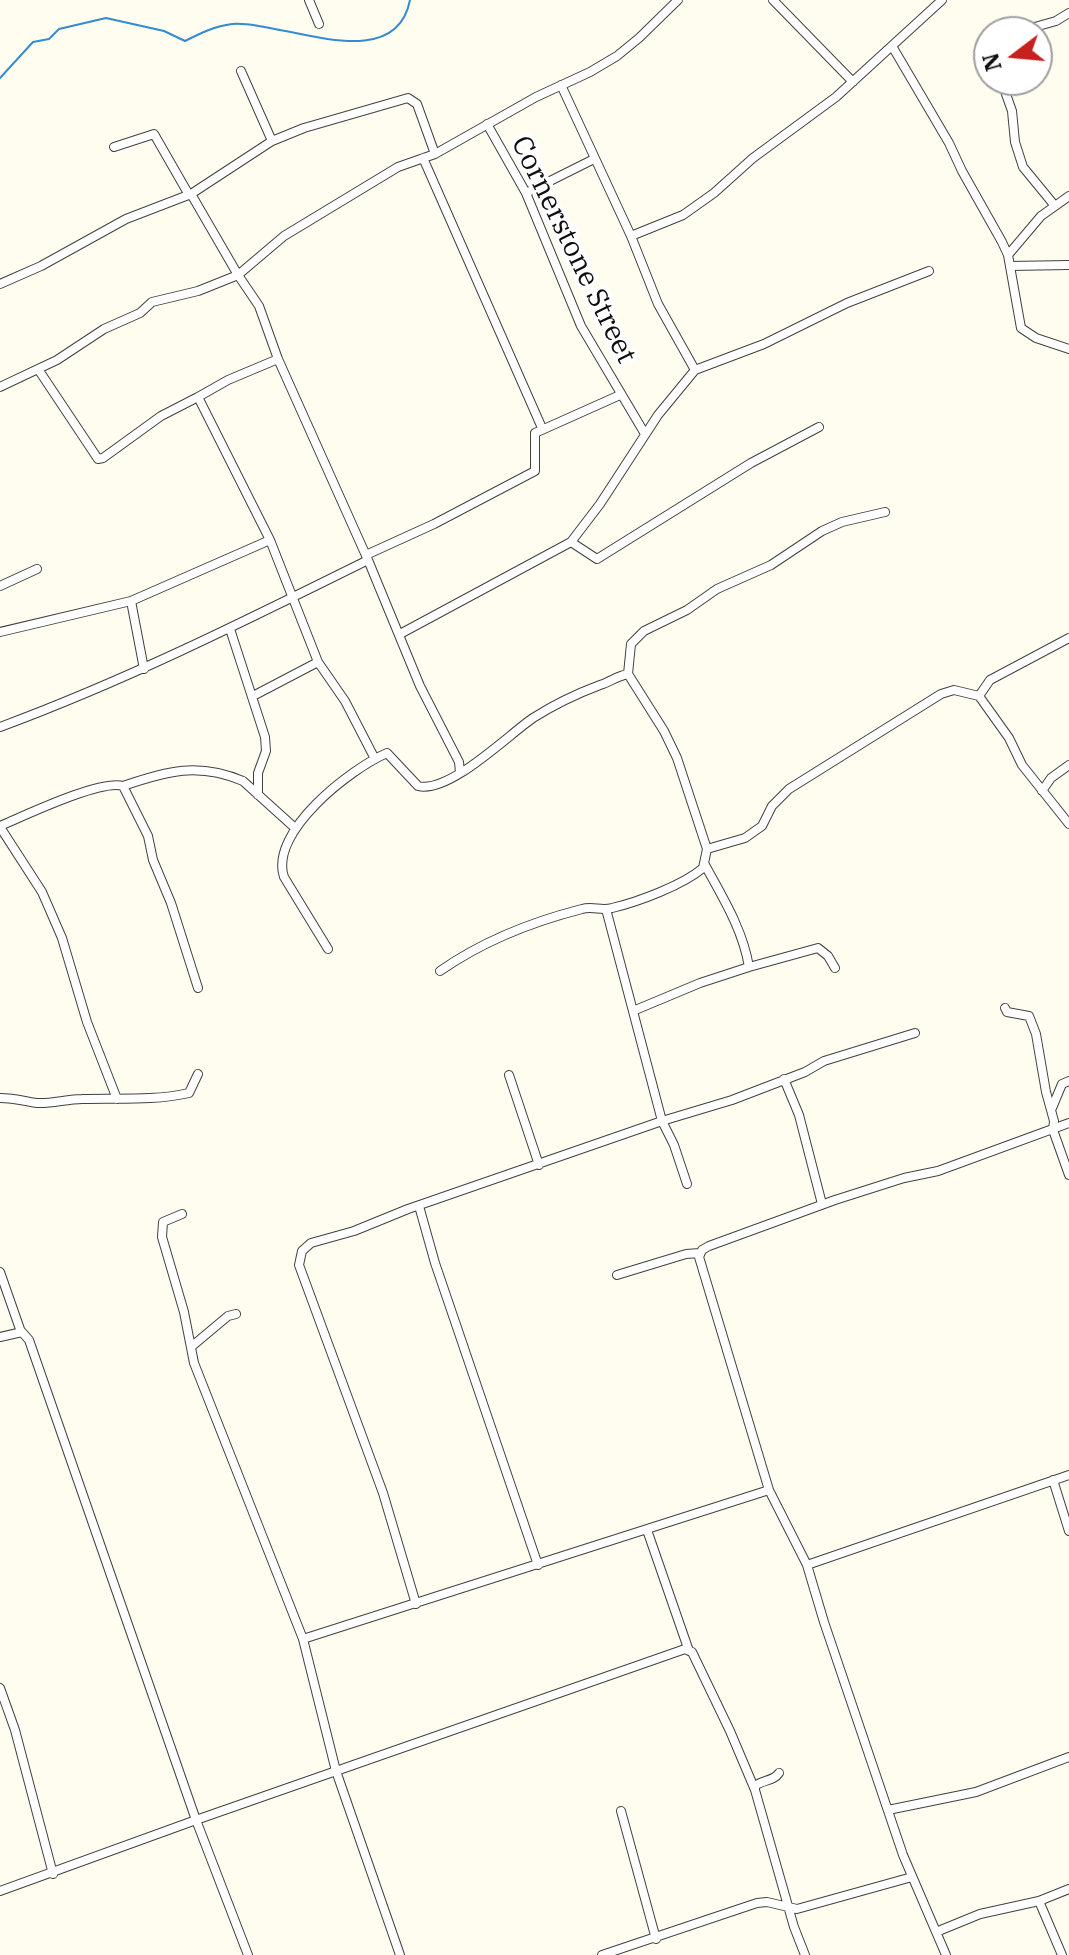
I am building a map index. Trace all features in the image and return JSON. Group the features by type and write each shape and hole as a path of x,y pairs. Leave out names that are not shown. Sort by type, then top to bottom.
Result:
{"street":[{"path":"309,0 319,24"},
{"path":"0,387 57,360 104,329 140,313 152,302 198,291 238,275 302,225 398,167 435,154 617,56 678,0"},
{"path":"773,0 853,82"},
{"path":"631,236 683,215 853,82 942,0"},
{"path":"892,46 949,143 1008,255 1021,328 1036,338 1069,349"},
{"path":"241,71 272,141"},
{"path":"561,85 631,236 658,304 695,370"},
{"path":"1007,96 1023,167 1055,206"},
{"path":"0,284 41,266 126,219 190,194 272,141 304,128 408,98 417,104 435,154"},
{"name":"Cornerstone Street","path":"487,124 526,193 581,326 645,434"},
{"path":"114,147 154,134 259,306 278,359 420,686 459,762 460,773"},
{"path":"423,158 542,428"},
{"path":"526,193 594,159"},
{"path":"1008,255 1041,216 1069,196"},
{"path":"1010,266 1069,265"},
{"path":"400,634 571,542 600,504 658,415 695,370 764,344 847,303 929,271"},
{"path":"38,369 98,459 161,416 228,380 278,359"},
{"path":"0,727 100,689 230,629 535,471 535,433 620,395"},
{"path":"198,397 270,540 318,662 345,701 375,759"},
{"path":"571,542 597,559 751,463 819,427"},
{"path":"749,967 747,952 729,908 705,865 707,849 677,758 628,674 631,644 644,631 687,610 717,589 771,565 822,531 842,522 885,512"},
{"path":"0,632 131,601 270,540"},
{"path":"0,586 37,569"},
{"path":"131,601 144,669"},
{"path":"230,629 265,737 266,751 258,773 258,795"},
{"path":"979,696 990,680 1069,638"},
{"path":"253,696 318,662"},
{"path":"328,949 282,871 282,854 295,828 339,783 375,759 390,753 422,788 475,764 531,720 574,694 628,674"},
{"path":"707,849 745,838 762,826 772,806 789,789 941,694 954,690 979,696 1009,738 1022,765 1069,824"},
{"path":"459,762 475,764"},
{"path":"1042,791 1051,778 1069,765"},
{"path":"117,1099 87,1022 62,938 42,892 0,826 74,796 113,785 123,786 172,770 195,768 243,781 295,828"},
{"path":"243,781 258,773"},
{"path":"1031,777 1051,778"},
{"path":"123,786 148,836 153,860 171,903 198,988"},
{"path":"440,971 494,938 584,908 606,909 675,884 695,875 705,865"},
{"path":"606,909 662,1121 687,1184"},
{"path":"633,1011 700,983 818,948 828,956 835,968"},
{"path":"1005,1008 1007,1012 1029,1016 1036,1034 1052,1109 1053,1130 1069,1175"},
{"path":"416,1604 383,1493 299,1265 302,1251 311,1243 354,1231 662,1121 732,1100 805,1072 824,1061 915,1033"},
{"path":"0,1098 21,1098 35,1103 167,1098 189,1093 197,1082 198,1074"},
{"path":"509,1075 539,1165"},
{"path":"784,1079 799,1115 822,1204"},
{"path":"1052,1109 1062,1084 1069,1081"},
{"path":"617,1275 686,1254 700,1253 720,1242 822,1204 904,1178 938,1171 1069,1123"},
{"path":"419,1206 435,1263 538,1565"},
{"path":"182,1214 163,1222 162,1237 200,1381 303,1639 336,1771 400,1955"},
{"path":"700,1253 704,1280 769,1490 807,1565 888,1810 912,1877 946,1955"},
{"path":"0,1272 21,1332 29,1340 37,1361 196,1820 247,1955"},
{"path":"191,1347 228,1316 236,1314"},
{"path":"0,1337 21,1332"},
{"path":"807,1565 1069,1475"},
{"path":"1053,1480 1069,1531"},
{"path":"303,1639 769,1490"},
{"path":"647,1530 689,1651"},
{"path":"0,1891 685,1649 692,1652 755,1790 805,1955"},
{"path":"0,1688 15,1730 53,1874"},
{"path":"888,1810 976,1792 1069,1757"},
{"path":"755,1790 759,1783 779,1773"},
{"path":"621,1811 656,1939"},
{"path":"603,1955 757,1903 767,1902 797,1909 912,1877"},
{"path":"936,1932 980,1914 1039,1901 1069,1889"},
{"path":"1039,1901 1062,1955"}],"waterway":[{"path":"0,78 33,42 49,39 59,29 106,18 164,31 185,41 232,24 334,40 360,41 383,36 400,23 410,0"}]}
